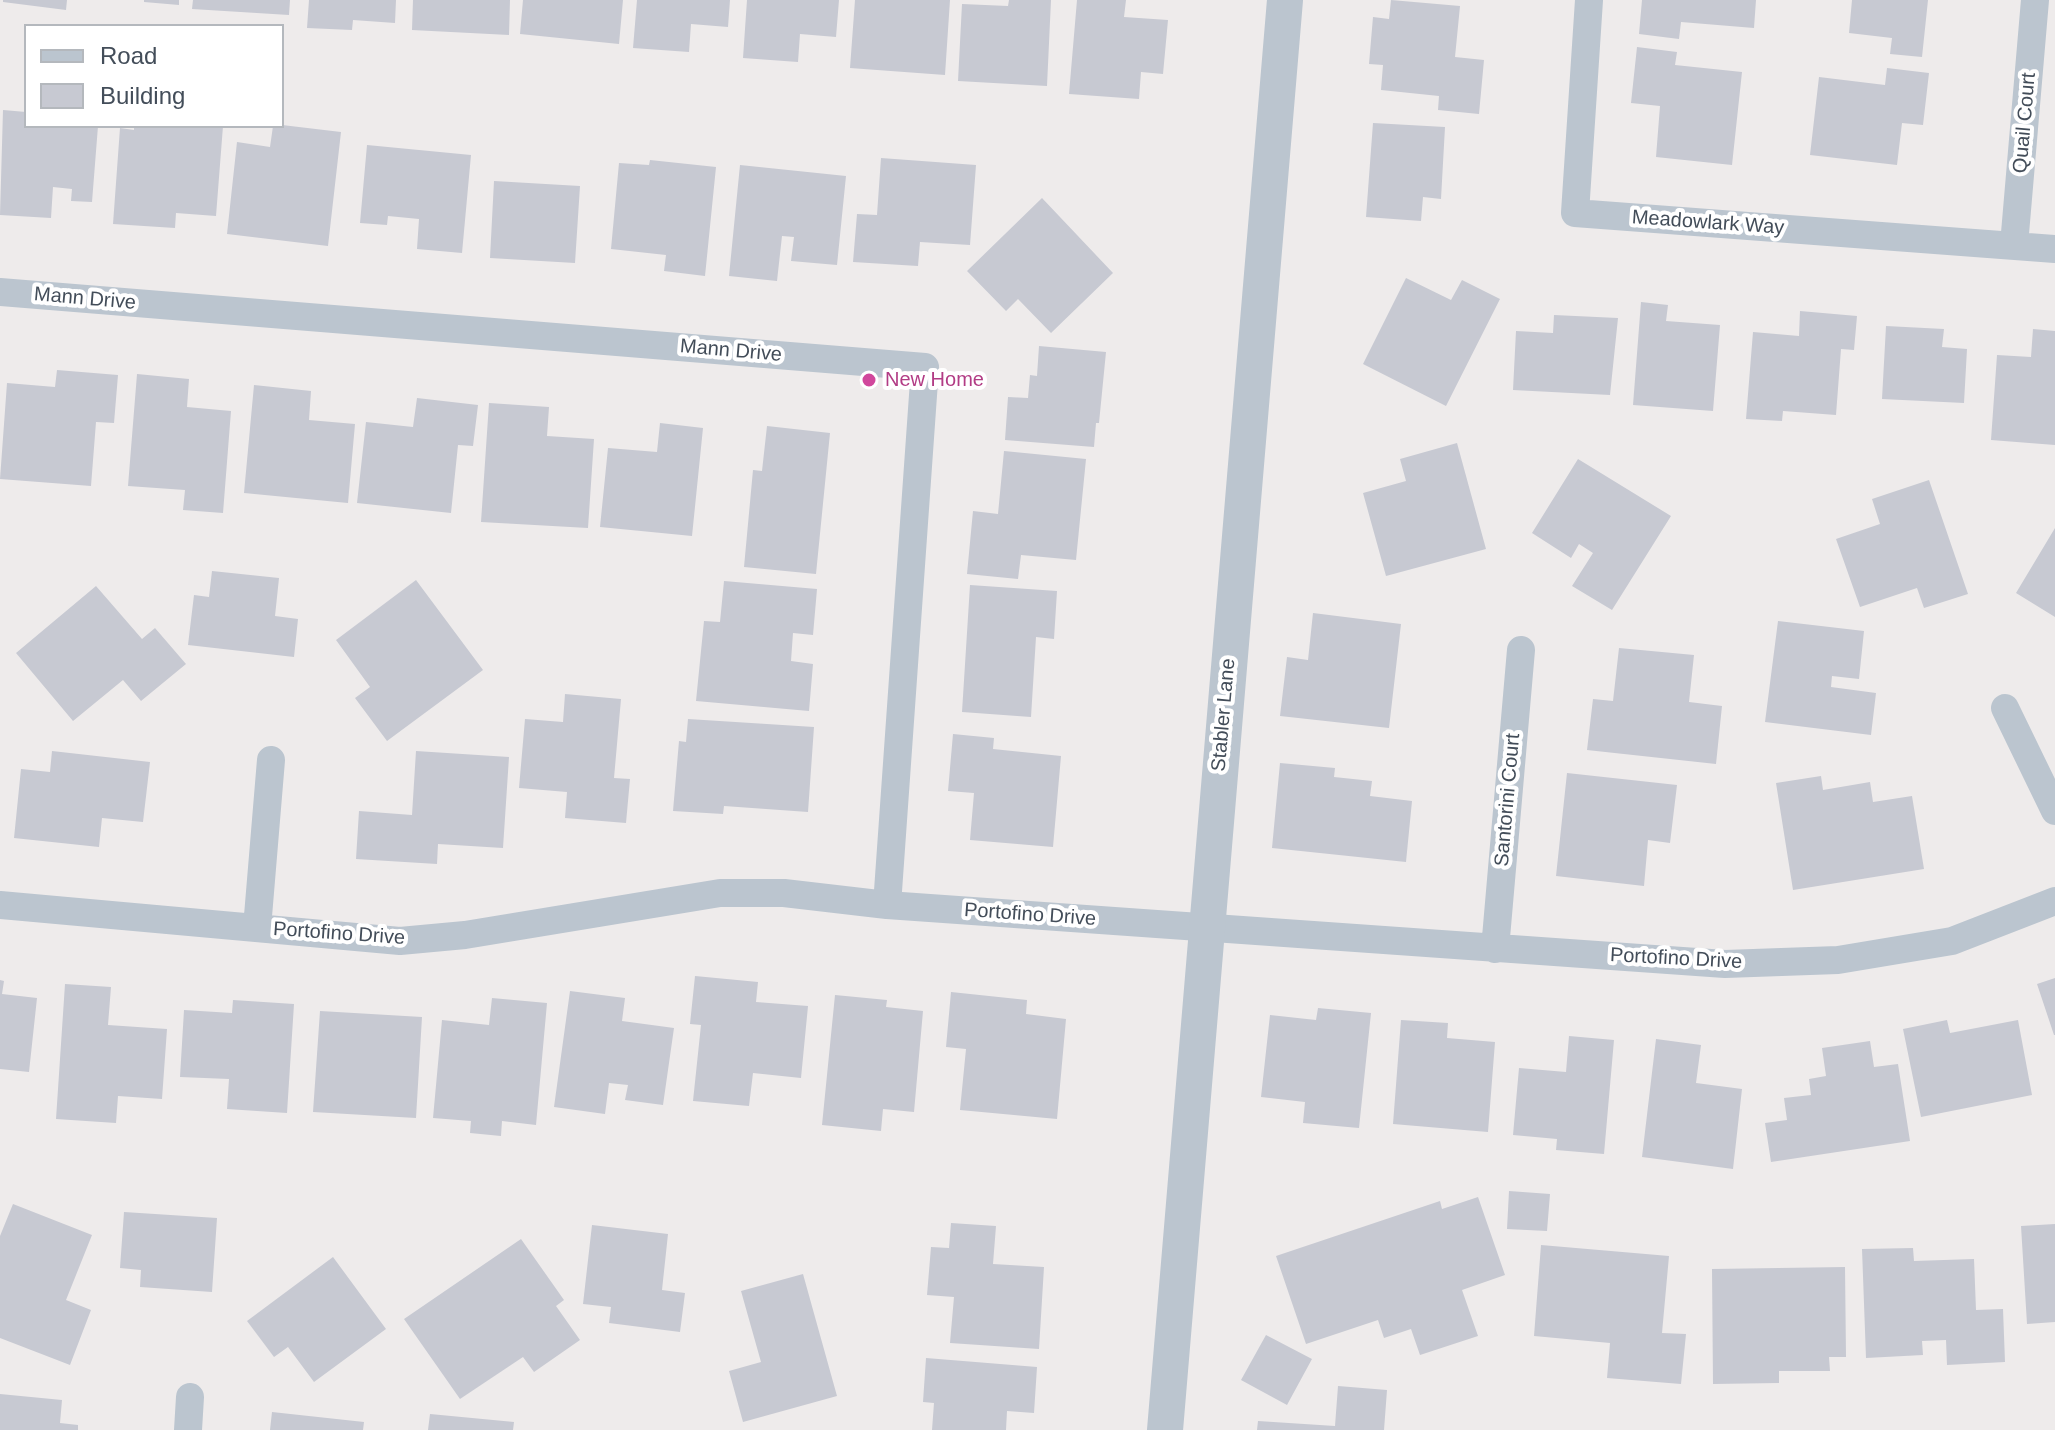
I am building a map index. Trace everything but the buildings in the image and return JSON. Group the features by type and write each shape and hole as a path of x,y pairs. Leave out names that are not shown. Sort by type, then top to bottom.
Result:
{"street":[{"name":"Stabler Lane","path":"1165,1430 1285,0"},
{"name":"Meadowlark Way","path":"1589,0 1575,213 2055,249"},
{"name":"Quail Court","path":"2014,245 2035,0"},
{"name":"Mann Drive","path":"0,292 925,367 887,905"},
{"name":"Santorini Court","path":"1495,949 1521,650"},
{"path":"2005,708 2055,811"},
{"path":"257,928 271,760"},
{"name":"Portofino Drive","path":"0,905 400,941 465,935 720,893 784,893 887,905 1725,964 1838,960 1952,941 2055,901"},
{"path":"188,1430 190,1397"}],"place":[{"name":"New Home","path":"869,380"}]}
